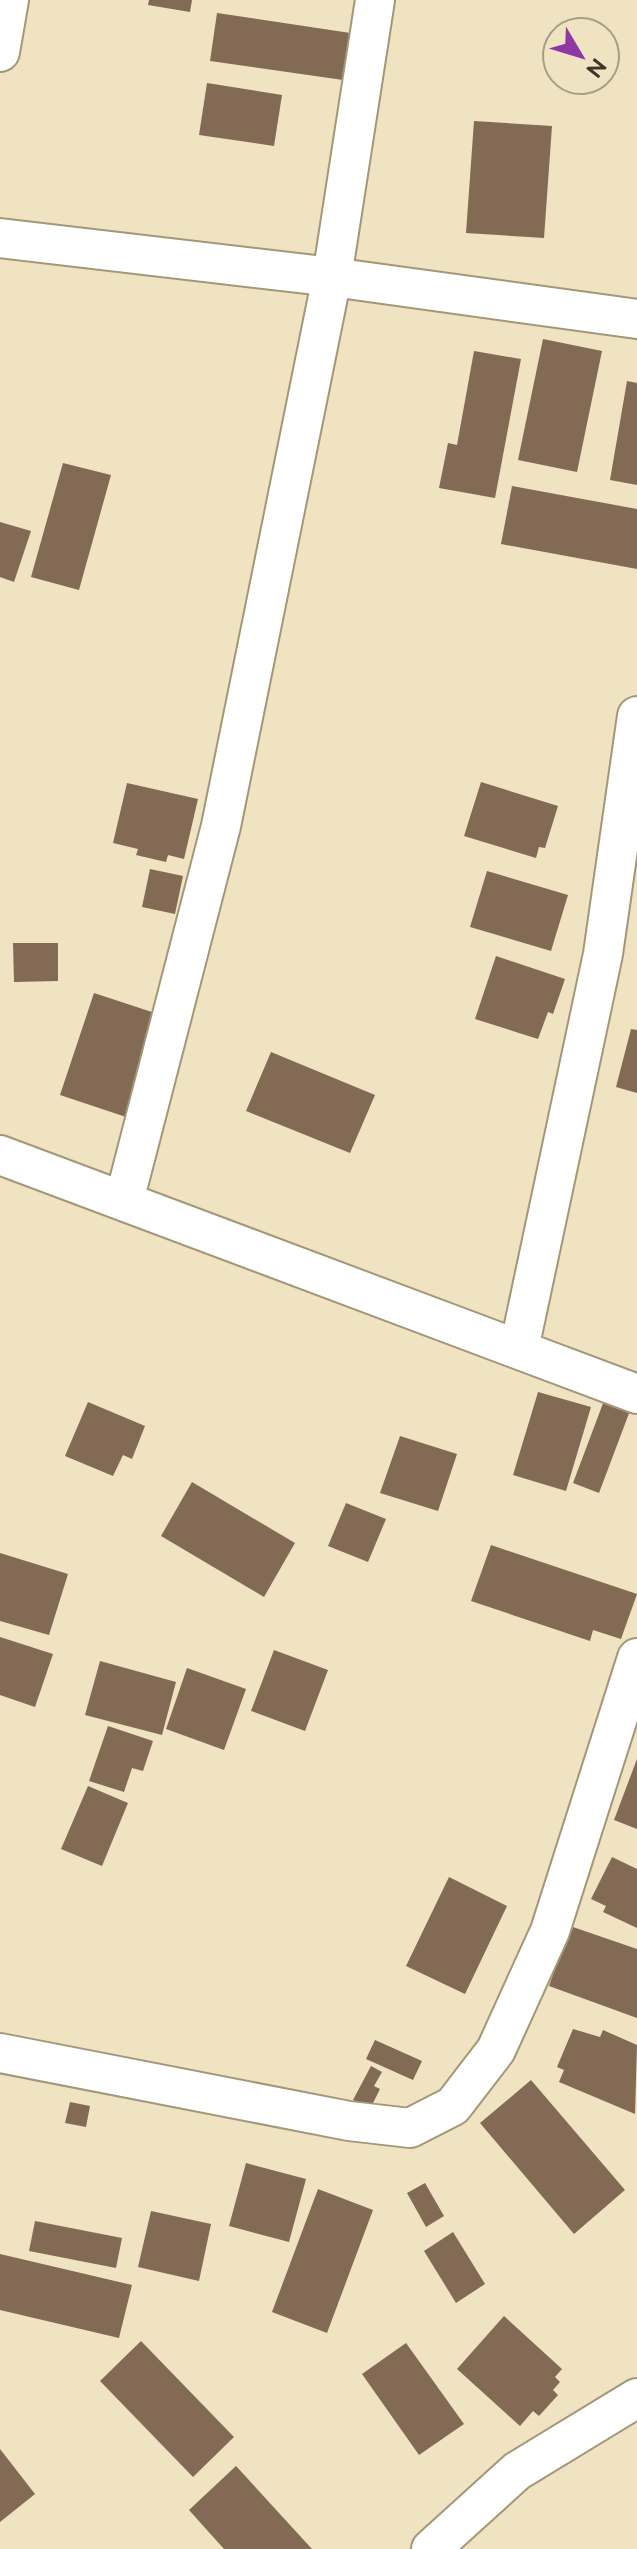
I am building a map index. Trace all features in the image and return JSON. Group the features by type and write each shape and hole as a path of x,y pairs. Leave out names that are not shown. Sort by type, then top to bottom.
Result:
{"street":[{"path":"0,52 9,0"},
{"path":"124,1201 221,826 332,277 375,0"},
{"path":"0,238 332,277 637,319"},
{"path":"519,1349 603,954 637,716"},
{"path":"0,1155 637,1394"},
{"path":"0,2053 380,2125 410,2128 453,2106 496,2050 550,1931 637,1658"},
{"path":"431,2549 517,2471 637,2398"}],"building":[{"path":"149,0 192,0 190,12 148,5"},
{"path":"217,13 357,34 350,81 210,61"},
{"path":"207,83 282,95 274,146 199,135"},
{"path":"474,121 552,126 544,238 466,233"},
{"path":"543,339 602,351 577,472 518,460"},
{"path":"474,351 521,359 495,498 439,488 448,443 457,445"},
{"path":"627,381 637,383 637,485 610,480"},
{"path":"63,463 111,475 79,590 31,577"},
{"path":"512,486 637,509 637,569 501,544"},
{"path":"0,522 31,531 14,582 0,577"},
{"path":"481,782 558,806 545,848 539,847 536,858 464,836"},
{"path":"127,783 198,799 184,859 168,855 166,862 136,855 138,849 113,843"},
{"path":"150,869 183,876 175,914 142,907"},
{"path":"487,871 568,895 551,951 470,927"},
{"path":"13,943 58,943 58,981 14,982"},
{"path":"496,956 565,979 553,1014 548,1012 538,1039 475,1019"},
{"path":"94,993 167,1017 132,1119 60,1095"},
{"path":"631,1029 637,1030 637,1093 616,1087"},
{"path":"271,1052 375,1095 350,1153 246,1111"},
{"path":"538,1392 591,1407 566,1491 513,1475"},
{"path":"605,1398 631,1408 599,1493 573,1483"},
{"path":"88,1402 145,1426 132,1459 123,1455 113,1476 65,1456"},
{"path":"400,1436 457,1454 438,1511 380,1493"},
{"path":"192,1482 295,1543 264,1597 161,1536"},
{"path":"346,1503 386,1519 368,1562 328,1546"},
{"path":"491,1545 637,1594 621,1639 593,1630 590,1641 471,1601"},
{"path":"0,1553 68,1574 49,1635 0,1621"},
{"path":"0,1637 53,1654 35,1707 0,1695"},
{"path":"274,1650 328,1670 305,1731 251,1711"},
{"path":"100,1661 176,1682 162,1735 85,1715"},
{"path":"187,1668 246,1689 224,1750 166,1729"},
{"path":"108,1726 153,1741 143,1771 132,1768 124,1792 89,1781"},
{"path":"637,1759 637,1829 614,1820"},
{"path":"88,1786 128,1803 102,1866 61,1849"},
{"path":"612,1857 637,1869 637,1928 603,1912 606,1906 591,1899"},
{"path":"449,1877 507,1906 465,1994 406,1966"},
{"path":"570,1926 637,1949 637,2018 549,1986"},
{"path":"573,2029 600,2037 603,2030 637,2045 635,2114 559,2082 564,2070 557,2067"},
{"path":"375,2040 422,2061 413,2080 366,2059"},
{"path":"371,2066 382,2072 374,2086 380,2089 370,2109 353,2100"},
{"path":"531,2080 625,2190 574,2234 480,2123"},
{"path":"70,2102 90,2106 86,2127 65,2123"},
{"path":"246,2163 306,2179 289,2242 229,2226"},
{"path":"425,2183 444,2216 426,2227 407,2193"},
{"path":"318,2189 373,2210 327,2333 272,2312"},
{"path":"151,2211 211,2224 199,2281 138,2267"},
{"path":"35,2221 122,2238 116,2268 29,2251"},
{"path":"453,2232 485,2284 456,2303 424,2251"},
{"path":"0,2254 132,2285 119,2338 0,2310"},
{"path":"504,2316 562,2369 555,2377 560,2382 553,2390 558,2395 539,2416 533,2411 520,2426 457,2369"},
{"path":"141,2341 234,2437 193,2477 100,2381"},
{"path":"406,2343 464,2424 419,2455 362,2374"},
{"path":"0,2449 35,2494 0,2522"},
{"path":"236,2466 312,2549 224,2549 189,2510"}]}
